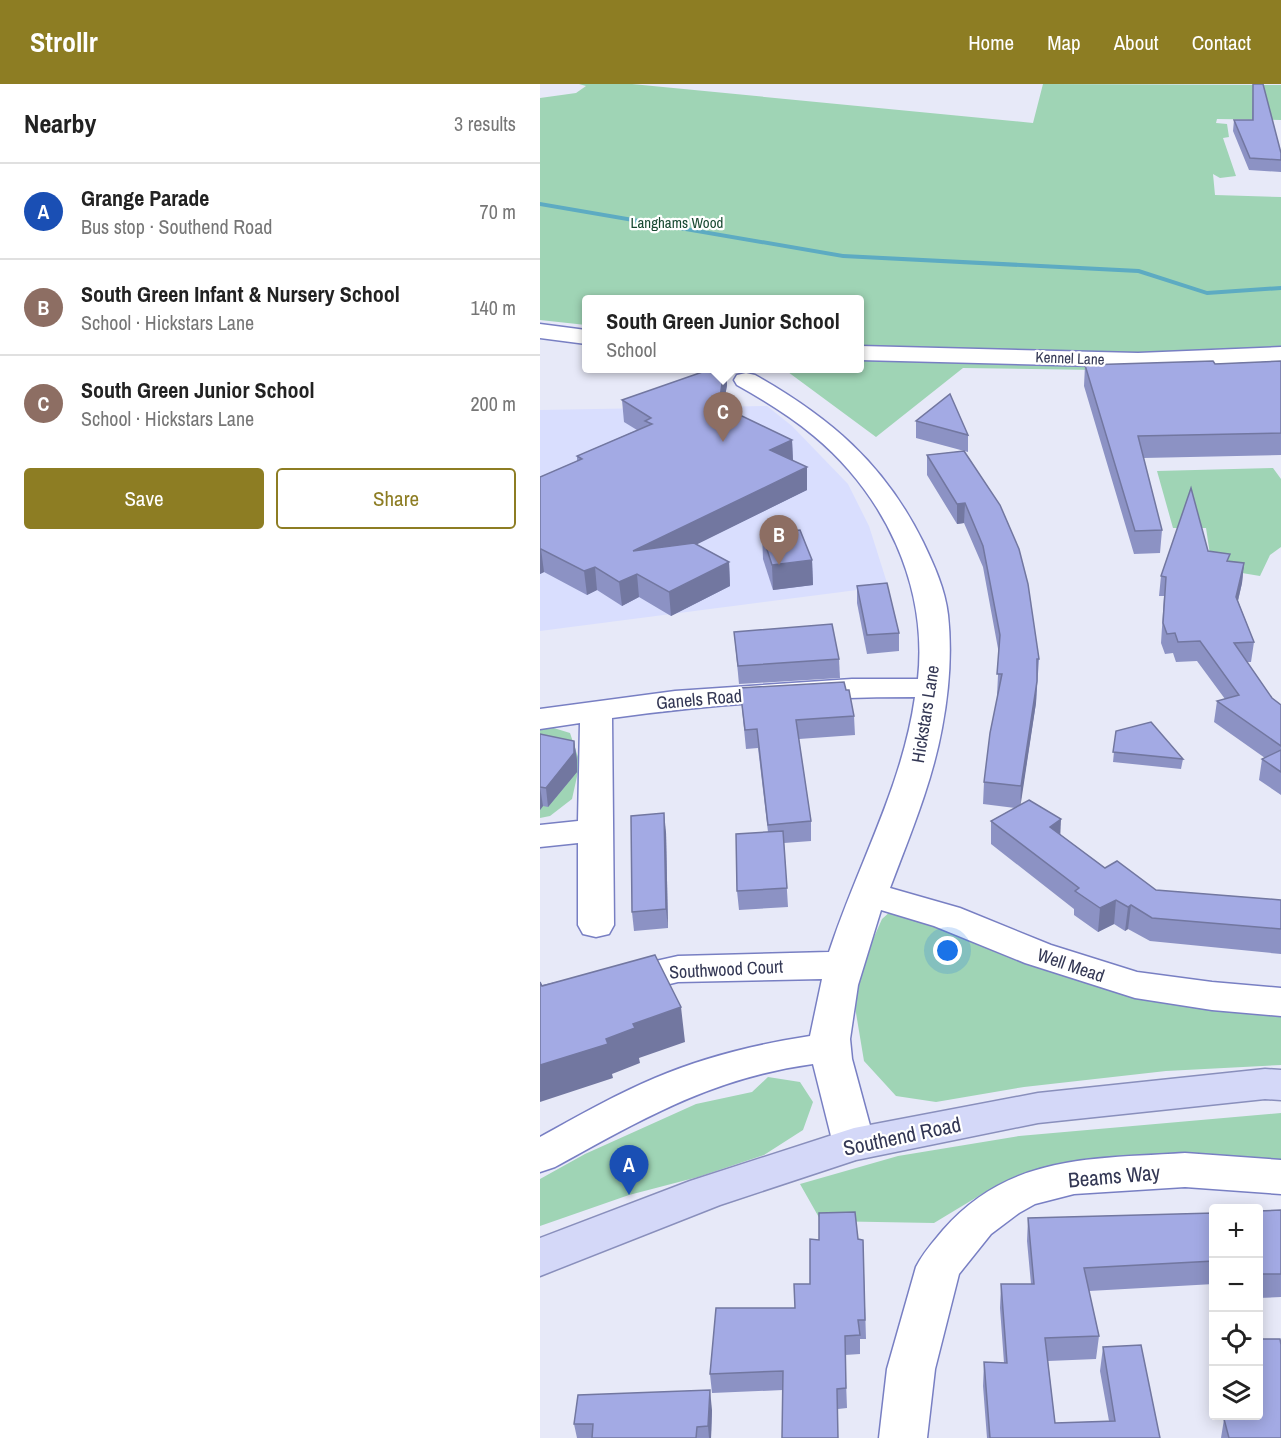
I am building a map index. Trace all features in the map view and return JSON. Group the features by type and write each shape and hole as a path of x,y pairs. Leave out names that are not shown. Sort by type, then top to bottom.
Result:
{"main road":[{"name":"Southend Road","path":"540,1258 565,1246 705,1193 854,1144 1038,1108 1265,1084 1281,1085"}],"street":[{"path":"540,331 582,336"},
{"name":"Kennel Lane","path":"864,353 1138,360 1281,354"},
{"name":"Hickstars Lane","path":"749,374 813,421 842,446 885,496 902,524 926,582 933,615 934,651 931,688 921,754 843,965 833,1006 830,1048 854,1144"},
{"name":"Ganels Road","path":"540,719 675,700 852,687 931,688"},
{"path":"596,710 596,925"},
{"path":"540,836 595,830"},
{"name":"Well Mead","path":"870,894 947,916 1038,954 1135,986 1281,1002"},
{"name":"Southwood Court","path":"540,1001 678,969 843,965"},
{"path":"540,1156 671,1088 749,1062 807,1050 830,1048"},
{"name":"Beams Way","path":"903,1438 911,1369 938,1267 976,1222 1004,1201 1022,1191 1074,1177 1185,1170 1281,1177"}],"shaded area":[{"path":"767,406 792,426 848,484 869,526 888,586 540,631 540,410"}],"green space":[{"name":"Langhams Wood","path":"579,84 632,84 1033,123 1043,84 1281,85 1281,120 1217,119 1216,123 1227,124 1229,137 1223,138 1236,176 1220,178 1213,174 1215,195 1281,197 1281,354 1157,371 963,368 876,437 789,373 864,373 864,295 582,295 582,325 540,320 540,98 576,93 586,86"},
{"path":"1273,468 1281,479 1281,547 1270,555 1260,576 1212,568 1206,528 1173,528 1157,471"},
{"path":"544,725 570,733 580,763 572,799 550,816 540,818 540,726"},
{"path":"892,910 1086,971 1281,998 1281,1065 1166,1071 1024,1087 936,1102 896,1096 864,1061 855,1007 863,962 882,919"},
{"path":"768,1077 800,1082 813,1102 803,1130 764,1155 698,1177 629,1195 540,1226 540,1179 585,1154 696,1104 752,1092"},
{"path":"1281,1113 1281,1160 1087,1170 987,1191 934,1223 821,1221 800,1184 898,1156 1019,1136"}],"building":[{"path":"1253,84 1263,84 1281,160 1250,158 1234,120 1253,120"},
{"path":"1213,361 1215,364 1281,361 1281,433 1138,436 1162,530 1135,531 1085,365"},
{"path":"700,373 723,373 719,405 792,440 770,450 807,467 633,551 694,543 729,562 669,592 637,574 619,582 595,567 584,571 540,549 540,477 582,459 577,456 652,424 645,421 651,418 622,400"},
{"path":"950,394 968,435 916,421"},
{"path":"964,451 1000,505 1019,549 1028,584 1039,659 1037,659 1037,681 1021,786 984,782 990,733 1002,674 997,674 1000,635 983,546 965,503 957,504 927,455"},
{"path":"1191,488 1208,551 1230,554 1227,561 1244,563 1236,597 1254,642 1234,643 1272,698 1281,705 1281,746 1217,701 1239,695 1200,641 1178,642 1175,633 1167,634 1163,623 1166,577 1161,576"},
{"path":"800,530 812,560 772,565 762,534"},
{"path":"887,583 899,633 867,635 857,586"},
{"path":"832,624 839,659 738,666 734,632"},
{"path":"844,682 846,690 849,690 854,716 796,720 811,821 768,825 757,729 745,730 740,688"},
{"path":"1151,722 1183,759 1113,752 1116,731"},
{"path":"540,734 574,741 574,753 546,788 540,787"},
{"path":"1281,750 1281,772 1262,759"},
{"path":"1029,800 1061,819 1050,827 1105,868 1117,861 1156,890 1281,900 1281,929 1152,918 1131,905 1128,907 1116,900 1100,908 1075,891 1079,888 991,821"},
{"path":"664,813 666,909 632,912 631,816"},
{"path":"783,831 787,888 737,891 736,834"},
{"path":"655,955 681,1007 633,1024 635,1028 606,1039 608,1044 540,1065 540,982 542,986"},
{"path":"1281,1210 1281,1274 1263,1274 1263,1211"},
{"path":"855,1212 858,1239 863,1240 865,1320 858,1320 860,1335 845,1336 846,1388 837,1389 838,1438 782,1438 783,1371 710,1374 716,1308 795,1308 794,1284 810,1284 810,1239 819,1240 819,1213"},
{"path":"1209,1213 1209,1261 1084,1268 1099,1336 1045,1338 1055,1423 1115,1421 1103,1347 1141,1345 1160,1438 990,1438 984,1362 1007,1363 1001,1284 1034,1284 1028,1218"},
{"path":"1263,1339 1280,1339 1281,1438 1229,1438 1224,1420 1263,1420"},
{"path":"710,1390 708,1426 697,1427 696,1438 592,1438 593,1424 574,1424 578,1395"}],"waterway":[{"path":"540,204 843,256 1139,271 1207,293 1281,288"}],"place":[{"name":"South Green Junior School","path":"723,442"},
{"name":"South Green Infant & Nursery School","path":"779,565"},
{"name":"Grange Parade","path":"629,1195"}]}
